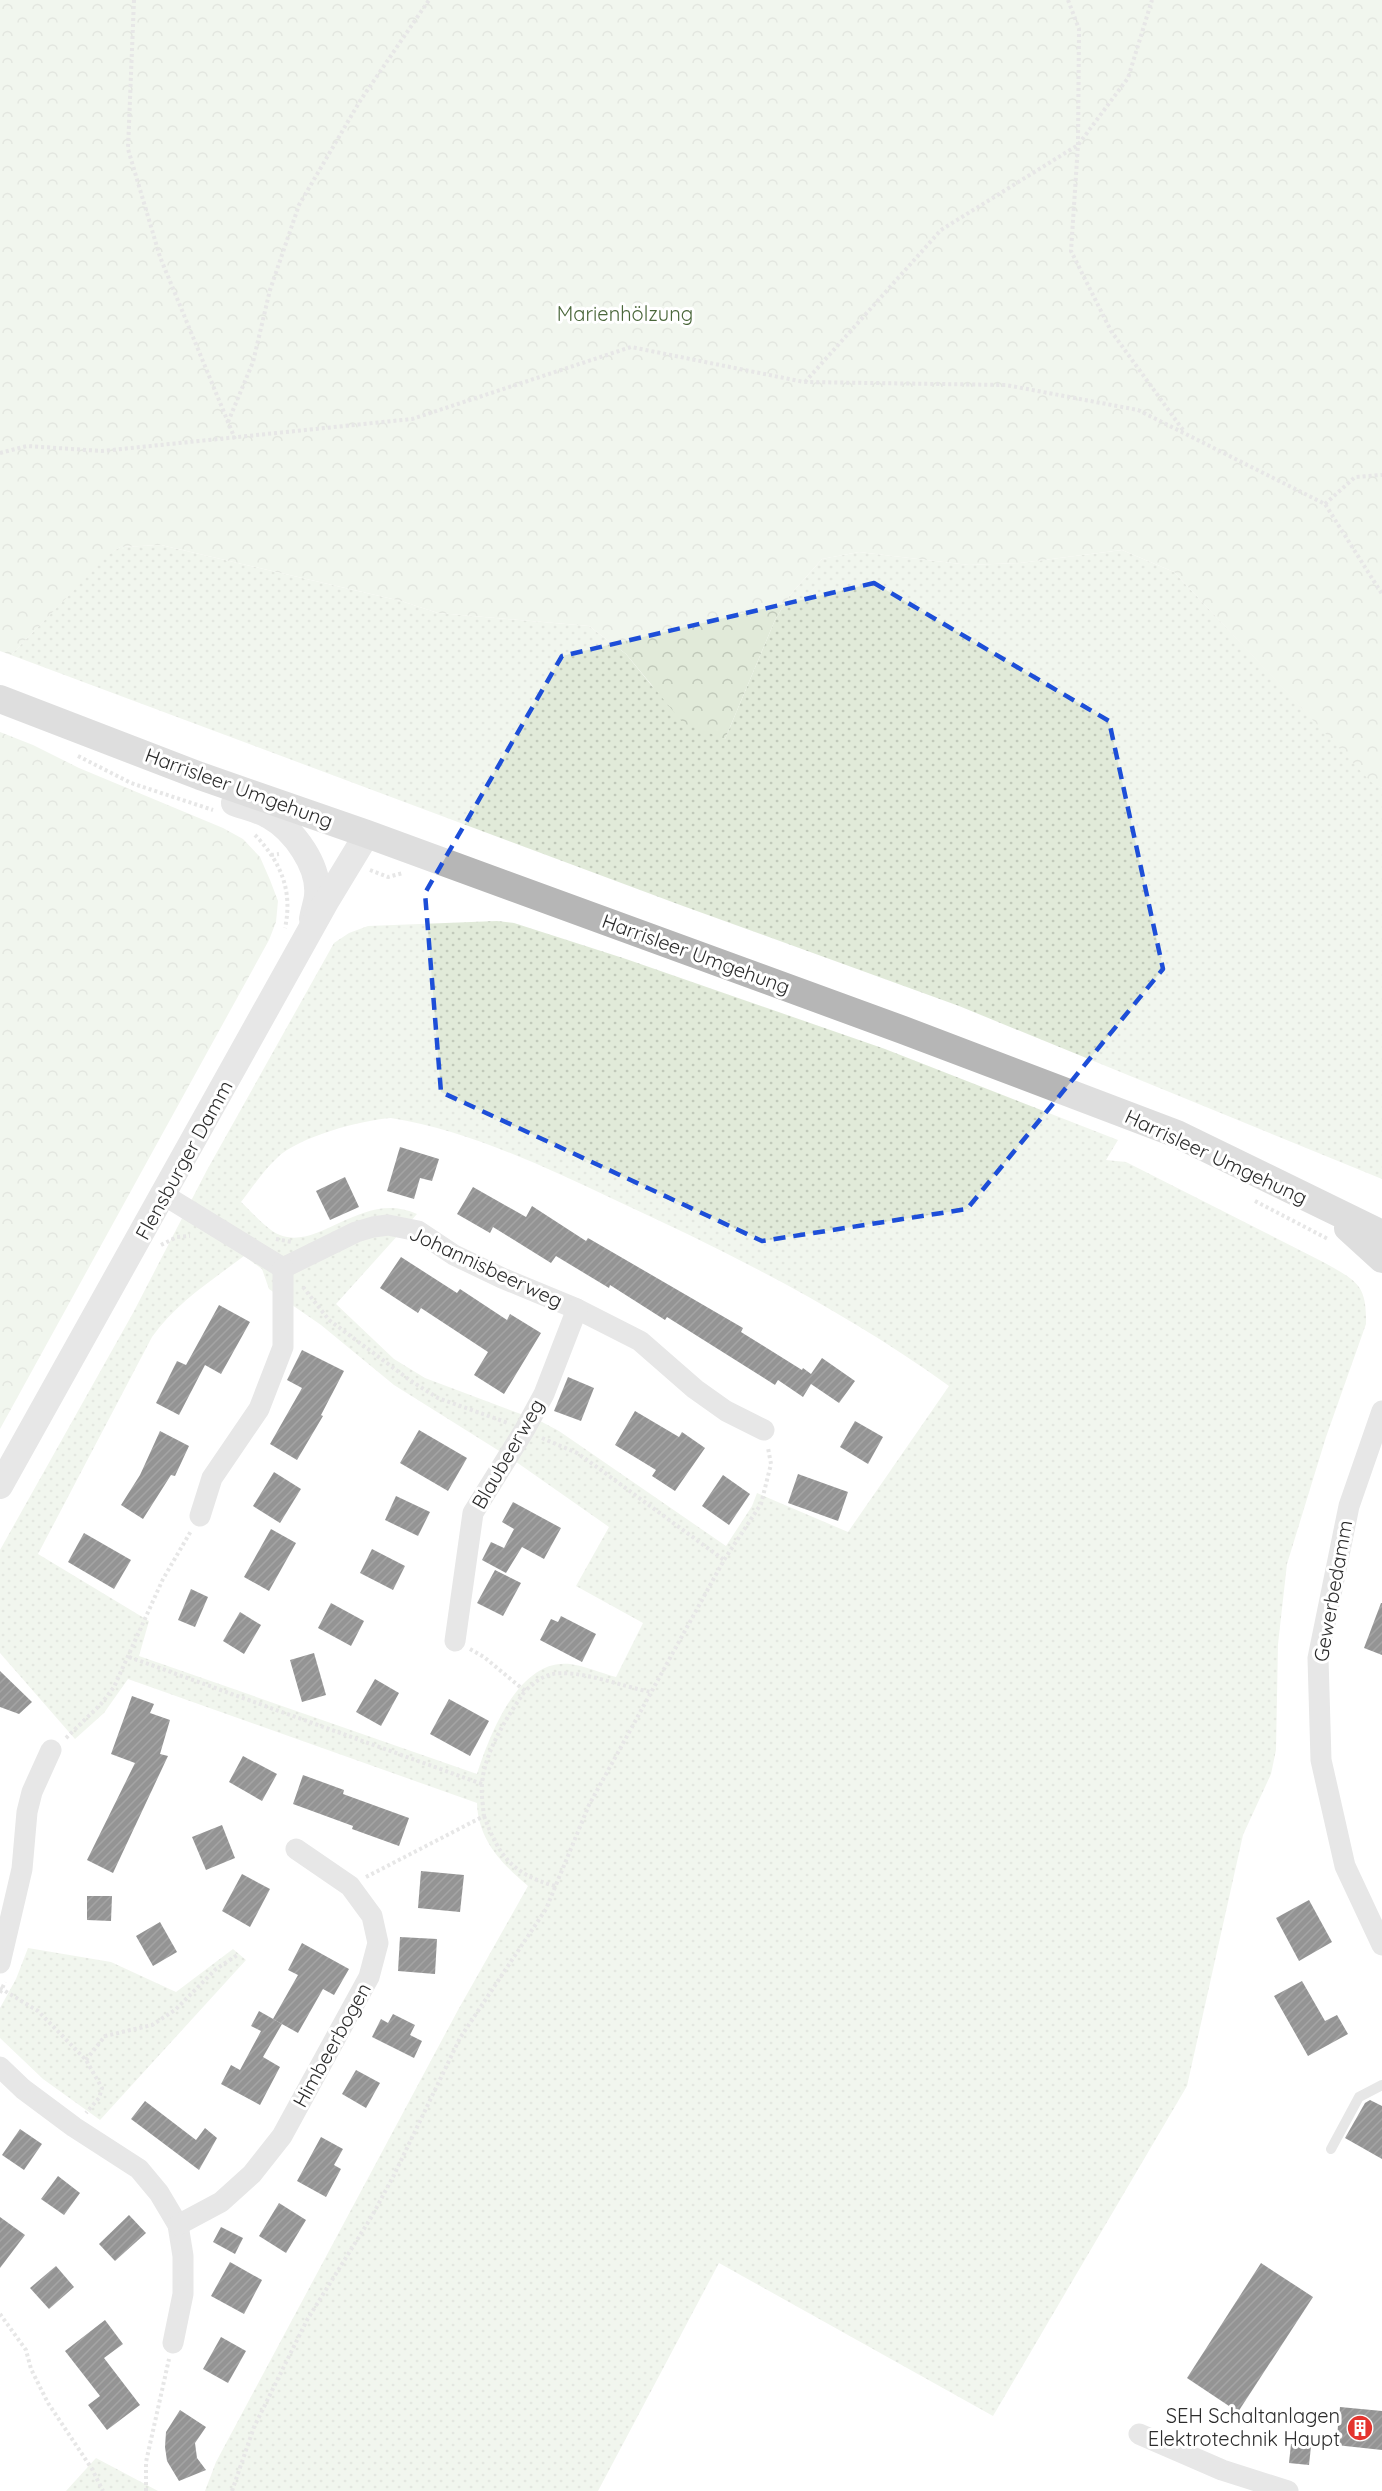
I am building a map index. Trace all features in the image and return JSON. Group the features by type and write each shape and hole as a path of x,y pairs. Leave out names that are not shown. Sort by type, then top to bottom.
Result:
{"main road":[{"name":"Harrisleer Umgehung","path":"0,699 200,776 368,834 903,1030 1177,1134 1382,1234"},
{"path":"1329,1210 1382,1258"}],"street":[{"path":"116,743 164,777 267,814 283,825 304,852 313,871 316,889 307,937"},
{"name":"Flensburger Damm","path":"0,1485 307,937 368,834"},
{"path":"164,1195 283,1268 283,1347 259,1409 212,1478 200,1516"},
{"name":"Johannisbeerweg","path":"283,1268 356,1232 388,1225 418,1232 454,1255 577,1309 640,1341 695,1389 726,1411 764,1430"},
{"name":"Blaubeerweg","path":"455,1641 473,1513 544,1394 577,1309"},
{"name":"Gewerbedamm","path":"1382,1412 1348,1506 1318,1658 1321,1760 1345,1866 1382,1945"},
{"path":"0,1963 22,1869 27,1812 32,1792 51,1750"},
{"name":"Himbeerbogen","path":"178,2225 221,2202 252,2174 276,2144 369,1977 378,1943 372,1916 350,1886 297,1849"},
{"path":"0,2067 23,2089 74,2127 139,2169 159,2193 178,2225 183,2256 183,2294 173,2343"},
{"path":"1139,2434 1222,2470 1288,2491"}],"lane":[{"path":"1332,2150 1359,2097 1382,2085"}],"path":[{"path":"134,0 128,149 160,257 235,439"},
{"path":"228,422 253,362 270,290 299,205 360,101 429,0"},
{"path":"1068,0 1079,29 1078,145 1071,251 1111,331 1184,432"},
{"path":"804,382 941,230 1078,145 1128,78 1152,0"},
{"path":"0,453 27,446 102,451 412,419 631,347 804,382 1006,385 1138,411 1325,504 1382,594"},
{"path":"1325,504 1355,477 1382,475"},
{"path":"78,756 131,783 217,811"},
{"path":"249,829 271,855 304,852"},
{"path":"351,862 388,877 409,872"},
{"path":"283,1268 304,1287 329,1320 411,1381 438,1398 525,1429 577,1453 724,1560"},
{"path":"231,2491 254,2427 307,2320 372,2216 459,2038 538,1921 589,1805 724,1560 761,1504 771,1464 764,1430"},
{"path":"51,1750 77,1729 101,1704 114,1686 163,1580 200,1516"},
{"path":"455,1641 484,1657 525,1691"},
{"path":"129,1657 482,1784"},
{"path":"555,1886 532,1880 506,1860 484,1816 482,1784 493,1748 511,1711 525,1691 549,1674 574,1673 651,1692"},
{"path":"350,1886 484,1816"},
{"path":"86,2060 105,2036 152,2025 175,2010 216,1969 239,1954"},
{"path":"0,1988 38,2011 86,2060 102,2088 99,2098 74,2127"},
{"path":"0,2314 26,2350 31,2369 48,2403 104,2491"},
{"path":"146,2491 146,2462 173,2343"}],"highlighted area":[{"path":"874,583 1109,721 1163,969 967,1209 762,1241 441,1092 425,893 562,656"}],"green space":[{"name":"Marienhölzung","path":"0,0 1382,0 1382,788 1371,782 1174,572 1122,550 1020,563 969,565 859,552 822,559 790,595 775,620 725,739 683,723 626,654 589,626 438,613 401,601 161,545 120,547 107,556 11,655 0,651"},
{"path":"161,545 401,601 438,613 589,626 626,654 652,686 725,739 775,620 790,595 822,559 859,552 969,565 1020,563 1122,550 1174,572 1371,781 1382,788 1382,1179 959,1006 683,906 11,655 106,556 120,547"},
{"path":"0,732 33,745 79,768 223,828 243,839 260,857 278,901 276,922 269,940 0,1429"},
{"path":"497,921 514,923 626,959 885,1049 1118,1140 1106,1160 1126,1162 1325,1263 1352,1280 1362,1292 1365,1301 1366,1324 1326,1437 1287,1564 1278,1644 1276,1750 1271,1774 1243,1835 1187,2086 993,2416 719,2263 598,2491 205,2491 216,2462 458,2010 528,1886 493,1850 482,1828 477,1803 128,1679 104,1713 75,1739 0,1653 0,1550 133,1313 207,1170 334,943 349,933 368,926","holes":["391,1118 476,1140 559,1174 657,1219 786,1284 869,1332 949,1386 848,1532 757,1493 752,1506 726,1546 559,1431 542,1422 425,1378 394,1359 336,1304 417,1214 397,1208 378,1209 360,1214 311,1235 295,1238 275,1233 241,1202 272,1163 299,1143 347,1126","244,1256 262,1269 269,1289 321,1325 394,1385 512,1459 609,1527 576,1586 643,1623 616,1677 570,1664 552,1665 535,1673 508,1703 489,1740 477,1774 139,1656 149,1621 38,1554 152,1337 183,1303"]},
{"path":"28,1948 111,1962 176,1992 233,1949 246,1960 100,2120 43,2079 0,2038 0,2008 16,1979"},
{"path":"96,2458 158,2491 66,2491"}],"building":[{"path":"400,1147 439,1159 432,1181 420,1178 414,1199 387,1191"},
{"path":"345,1177 359,1207 330,1220 316,1191"},
{"path":"473,1187 526,1217 532,1206 586,1241 588,1238 743,1328 741,1332 802,1370 803,1368 811,1374 822,1358 855,1381 839,1403 811,1384 803,1397 778,1380 775,1385 667,1317 665,1320 610,1285 609,1288 556,1256 551,1263 493,1227 490,1233 457,1214"},
{"path":"401,1257 457,1293 460,1289 507,1320 510,1314 541,1333 504,1394 474,1375 488,1352 421,1308 418,1313 380,1288"},
{"path":"219,1305 250,1322 221,1374 205,1365 179,1415 156,1403 177,1361 186,1365"},
{"path":"302,1350 344,1371 321,1415 323,1416 297,1460 270,1444 302,1388 287,1380"},
{"path":"568,1377 594,1388 581,1421 554,1411"},
{"path":"635,1411 679,1437 682,1432 705,1448 675,1491 652,1476 656,1470 615,1445"},
{"path":"855,1421 883,1437 868,1464 840,1447"},
{"path":"419,1430 467,1458 448,1491 400,1463"},
{"path":"160,1431 189,1446 175,1476 171,1475 143,1519 121,1505 140,1475"},
{"path":"274,1472 301,1489 280,1523 253,1506"},
{"path":"798,1474 848,1492 838,1521 788,1503"},
{"path":"723,1475 750,1494 729,1525 702,1506"},
{"path":"396,1496 430,1512 418,1536 385,1520"},
{"path":"513,1502 561,1528 544,1559 522,1547 506,1573 482,1560 491,1542 504,1548 514,1529 502,1522"},
{"path":"271,1529 296,1543 269,1591 244,1577"},
{"path":"84,1533 131,1560 114,1589 68,1562"},
{"path":"372,1549 405,1566 393,1590 360,1573"},
{"path":"495,1570 521,1583 503,1616 477,1603"},
{"path":"191,1589 208,1597 195,1627 178,1620"},
{"path":"331,1603 364,1621 351,1646 318,1628"},
{"path":"1382,1603 1382,1655 1364,1648"},
{"path":"240,1612 261,1625 244,1654 223,1641"},
{"path":"561,1616 596,1634 582,1662 540,1640 551,1619 558,1622"},
{"path":"314,1653 326,1695 302,1702 290,1660"},
{"path":"0,1671 32,1702 19,1714 0,1707"},
{"path":"375,1679 399,1693 381,1726 356,1712"},
{"path":"132,1696 154,1704 150,1713 170,1720 160,1754 168,1756 113,1873 87,1860 135,1763 111,1754"},
{"path":"449,1699 489,1721 470,1756 430,1734"},
{"path":"243,1756 277,1774 262,1801 229,1782"},
{"path":"303,1775 344,1790 343,1794 409,1818 399,1846 293,1804"},
{"path":"222,1825 235,1858 206,1870 192,1837"},
{"path":"421,1871 464,1875 460,1912 418,1908"},
{"path":"242,1874 270,1889 250,1927 222,1911"},
{"path":"87,1896 112,1896 111,1921 87,1920"},
{"path":"1309,1900 1332,1942 1299,1961 1276,1918"},
{"path":"160,1922 177,1952 153,1966 136,1936"},
{"path":"400,1937 437,1939 435,1974 398,1971"},
{"path":"302,1943 349,1969 334,1995 323,1989 298,2033 273,2019 298,1975 288,1970"},
{"path":"1302,1981 1325,2021 1337,2015 1348,2034 1308,2056 1274,1996"},
{"path":"259,2011 282,2024 263,2057 280,2067 260,2105 221,2084 231,2065 240,2070 261,2031 251,2026"},
{"path":"393,2014 415,2025 410,2035 422,2041 414,2058 372,2037 381,2019 388,2023"},
{"path":"356,2070 380,2083 366,2108 342,2094"},
{"path":"1370,2100 1382,2106 1382,2159 1345,2138 1365,2103"},
{"path":"145,2101 196,2140 205,2128 217,2138 199,2170 131,2119"},
{"path":"20,2129 42,2144 24,2170 2,2155"},
{"path":"321,2137 343,2149 334,2165 341,2169 326,2197 297,2181"},
{"path":"58,2176 80,2193 64,2215 41,2199"},
{"path":"279,2203 306,2220 286,2253 259,2236"},
{"path":"129,2215 146,2233 115,2261 99,2244"},
{"path":"0,2217 25,2235 0,2268"},
{"path":"221,2227 243,2238 235,2254 213,2242"},
{"path":"230,2262 262,2280 244,2314 211,2296"},
{"path":"1261,2263 1313,2297 1238,2412 1187,2378"},
{"path":"56,2266 74,2287 49,2309 30,2288"},
{"path":"105,2320 123,2344 104,2358 140,2405 107,2430 88,2405 100,2396 65,2351"},
{"path":"221,2337 246,2351 228,2383 203,2369"},
{"name":"SEH Schaltanlagen Elektrotechnik Haupt","path":"1340,2407 1382,2411 1382,2450 1336,2445"},
{"path":"180,2410 206,2427 195,2443 197,2458 206,2470 179,2481 167,2461 165,2447 166,2432"},
{"path":"1291,2444 1311,2446 1309,2465 1289,2463"}],"place":[{"name":"SEH Schaltanlagen Elektrotechnik Haupt","path":"1360,2428"}]}
